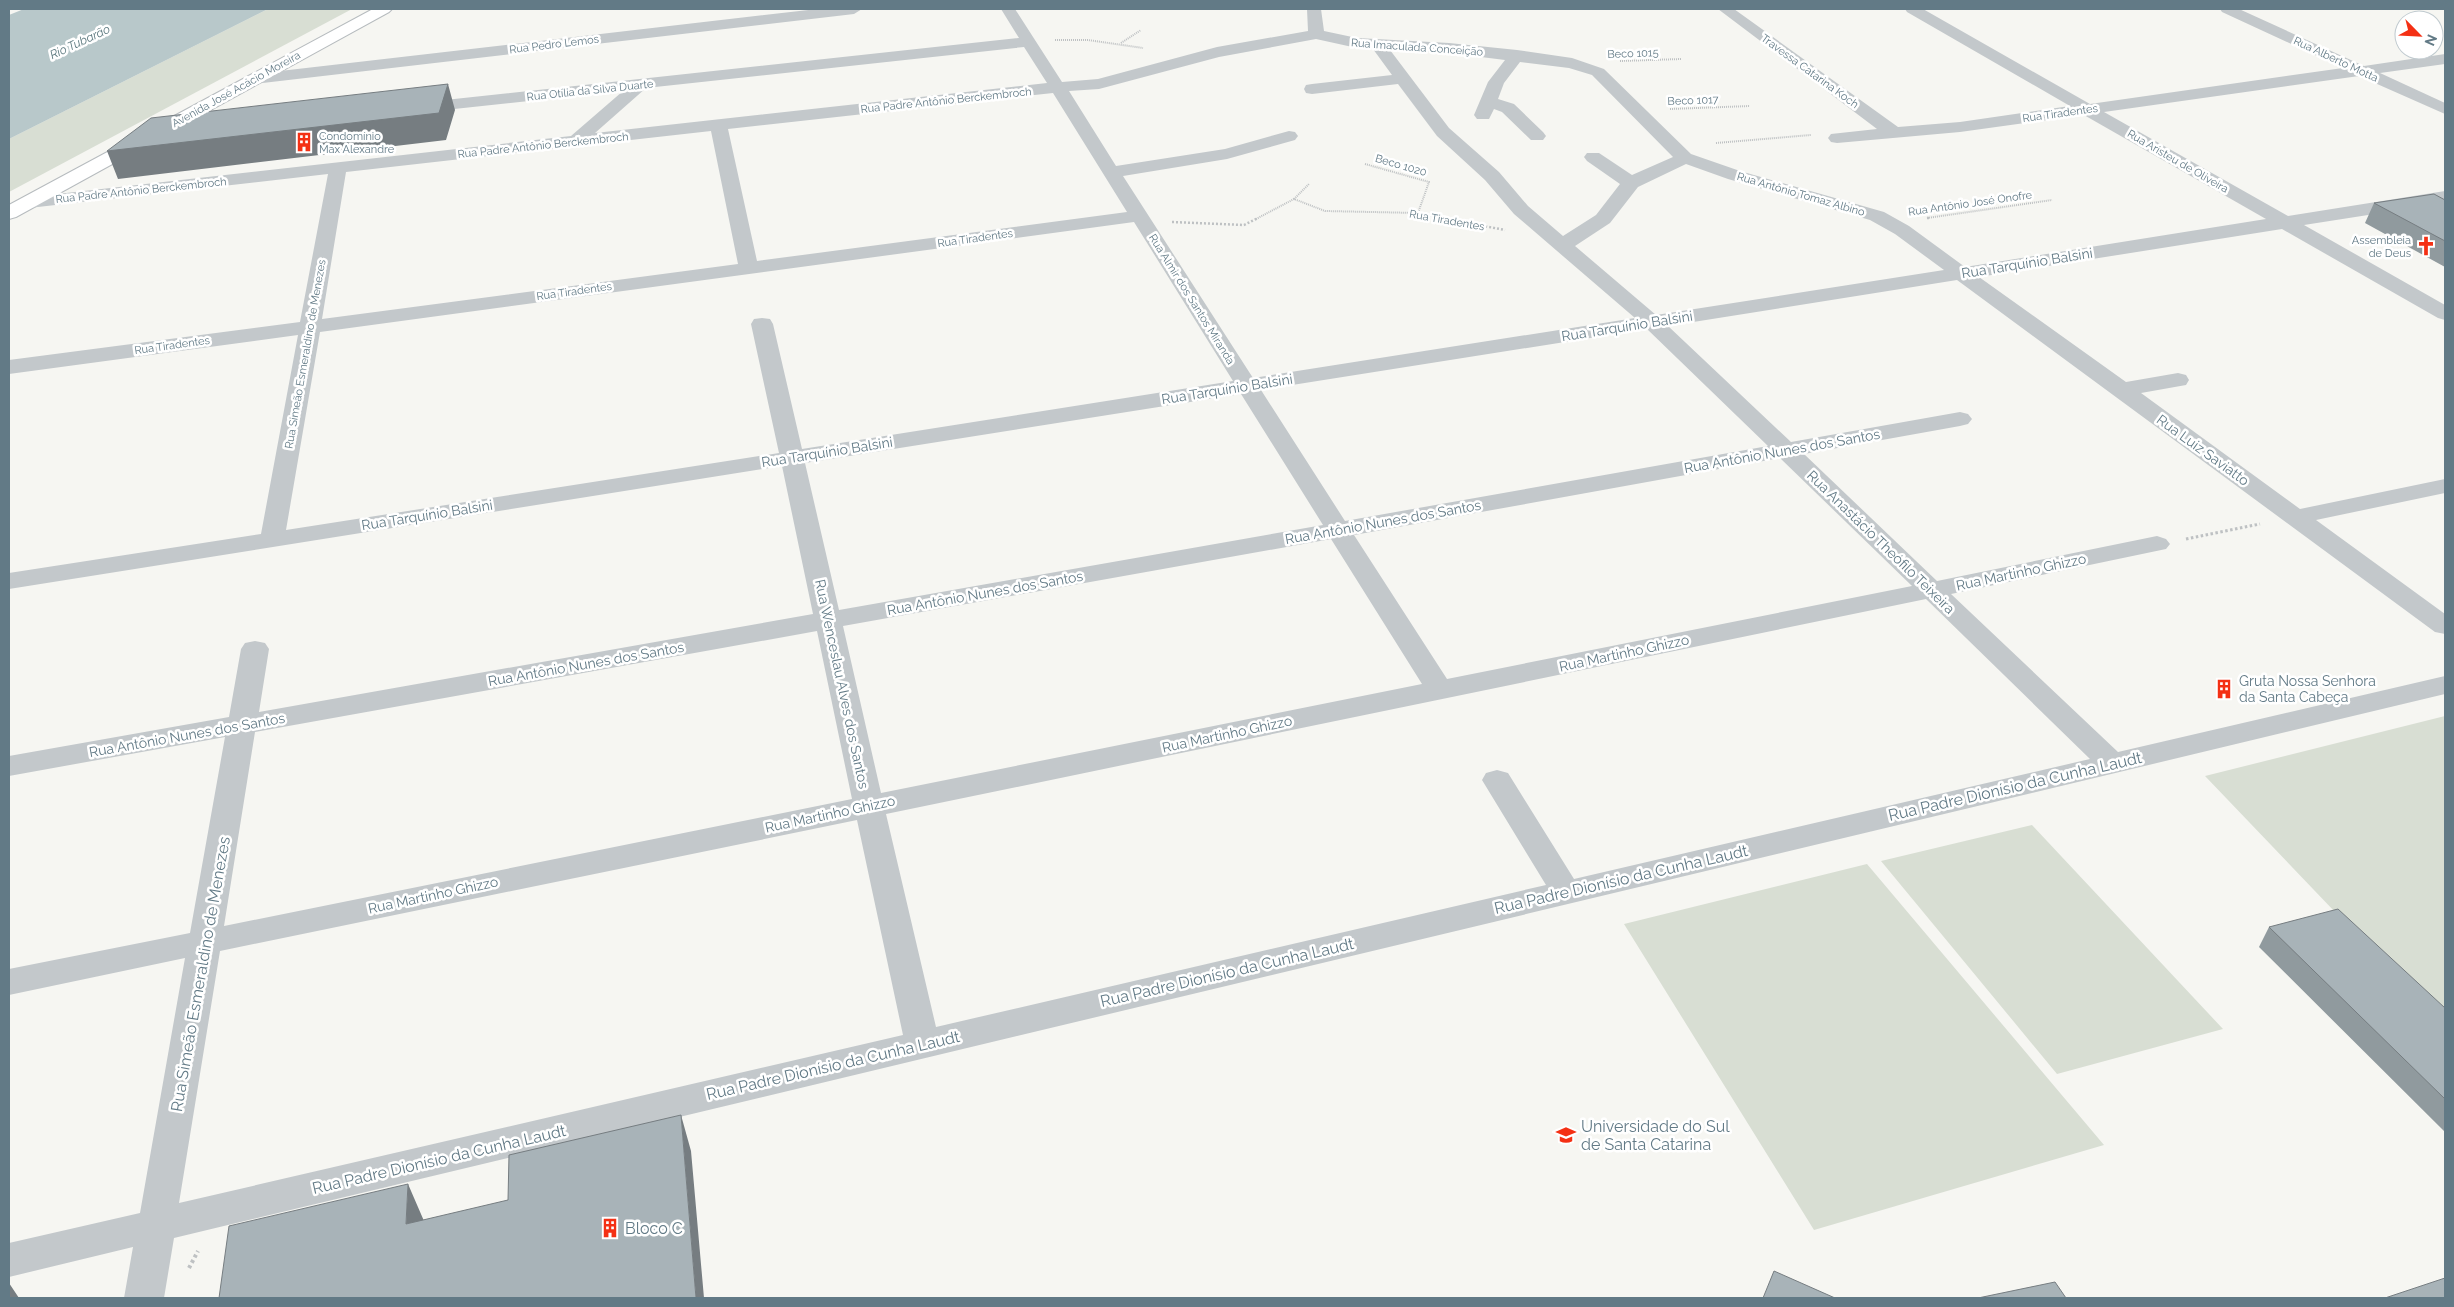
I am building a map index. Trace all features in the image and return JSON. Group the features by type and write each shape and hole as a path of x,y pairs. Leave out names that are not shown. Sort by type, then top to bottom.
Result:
{"main road":[{"name":"Avenida José Acácio Moreira","path":"9,213 384,9"}],"street":[{"path":"714,25 727,9"},
{"name":"Rua Pedro Lemos","path":"254,79 854,9"},
{"name":"Rua Almir dos Santos Miranda","path":"1008,9 1440,690"},
{"path":"1314,9 1316,34"},
{"name":"Travessa Catarina Koch","path":"1725,9 1894,133"},
{"name":"Rua Aristeu de Oliveira","path":"1912,9 2445,314"},
{"name":"Rua Alberto Motta","path":"2228,9 2445,109"},
{"name":"Rua Imaculada Conceição","path":"1058,87 1099,84 1183,61 1249,46 1316,34 1378,45 1450,48 1517,55 1586,66 1598,72 1679,152"},
{"name":"Rua Otília da Silva Duarte","path":"405,109 1029,42"},
{"name":"Rua Anastácio Theófilo Teixeira","path":"1378,45 1444,132 1492,176 1521,210 1652,322 2112,763"},
{"path":"1517,55 1496,82 1485,108 1508,108 1536,136"},
{"name":"Rua Tiradentes","path":"1836,138 1960,127 2445,60"},
{"path":"1312,90 1404,78"},
{"path":"576,141 640,85"},
{"name":"Rua Padre Antônio Berckembroch","path":"29,202 1058,87"},
{"path":"718,125 749,268"},
{"path":"151,135 190,131"},
{"path":"1111,172 1227,154 1290,136"},
{"path":"1557,240 1603,219 1631,183 1679,152"},
{"name":"Rua Antônio Tomaz Albino","path":"1679,152 1734,175 1825,198 1892,223 1961,273"},
{"path":"1591,161 1631,183"},
{"name":"Rua Simeão Esmeraldino de Menezes","path":"272,540 338,168"},
{"name":"Rua Tarquínio Balsini","path":"9,581 2445,197"},
{"name":"Rua Tiradentes","path":"9,367 1140,218"},
{"name":"Rua Luiz Saviatto","path":"1961,273 2445,626"},
{"name":"Rua Wenceslau Alves dos Santos","path":"762,324 922,1044"},
{"path":"2121,390 2178,380"},
{"name":"Rua Antônio Nunes dos Santos","path":"9,766 1960,419"},
{"path":"2295,517 2445,486"},
{"name":"Rua Martinho Ghizzo","path":"9,982 2157,544"},
{"name":"Rua Simeão Esmeraldino de Menezes","path":"144,1298 255,649"},
{"name":"Rua Padre Dionísio da Cunha Laudt","path":"9,1260 2445,684"},
{"path":"1497,780 1566,892"}],"path":[{"path":"1120,44 1141,30"},
{"path":"1029,42 1072,40 1120,44 1165,54 1183,61"},
{"name":"Beco 1015","path":"1586,66 1594,62 1681,59"},
{"name":"Beco 1017","path":"1636,110 1750,106"},
{"path":"1679,152 1823,134 1836,138"},
{"name":"Beco 1020","path":"1366,164 1429,182 1418,213"},
{"path":"1140,218 1244,225 1294,199 1309,184"},
{"name":"Rua Tiradentes","path":"1294,199 1325,211 1418,213 1557,240"},
{"name":"Rua Antônio José Onofre","path":"1892,223 2052,200"},
{"path":"2157,544 2295,517"}],"shaded area":[{"path":"268,9 352,9 9,192 9,139"},
{"path":"2445,716 2445,1027 2205,776"},
{"path":"2032,825 2223,1029 2057,1074 1881,861"},
{"path":"1867,864 2104,1145 1814,1230 1624,924"}],"water":[{"name":"Rio Tubarão","path":"24,9 268,9 9,139 9,15"}],"building":[{"path":"448,84 439,113 107,151 151,118"},
{"path":"2434,194 2445,200 2445,241 2374,203"},
{"path":"2338,909 2445,1008 2445,1099 2269,927"},
{"name":"Bloco C","path":"681,1115 696,1298 219,1298 229,1226 408,1184 406,1224 508,1200 509,1155"},
{"path":"1774,1271 1835,1298 1763,1298"},
{"path":"2445,1278 2445,1298 2385,1298"},
{"path":"2055,1282 2066,1298 1978,1298"}],"place":[{"name":"Condomínio Max Alexandre","path":"304,142"},
{"name":"Assembleia de Deus","path":"2426,246"},
{"name":"Gruta Nossa Senhora da Santa Cabeça","path":"2224,689"},
{"name":"Universidade do Sul de Santa Catarina","path":"1566,1135"},
{"name":"Bloco C","path":"610,1228"}]}
